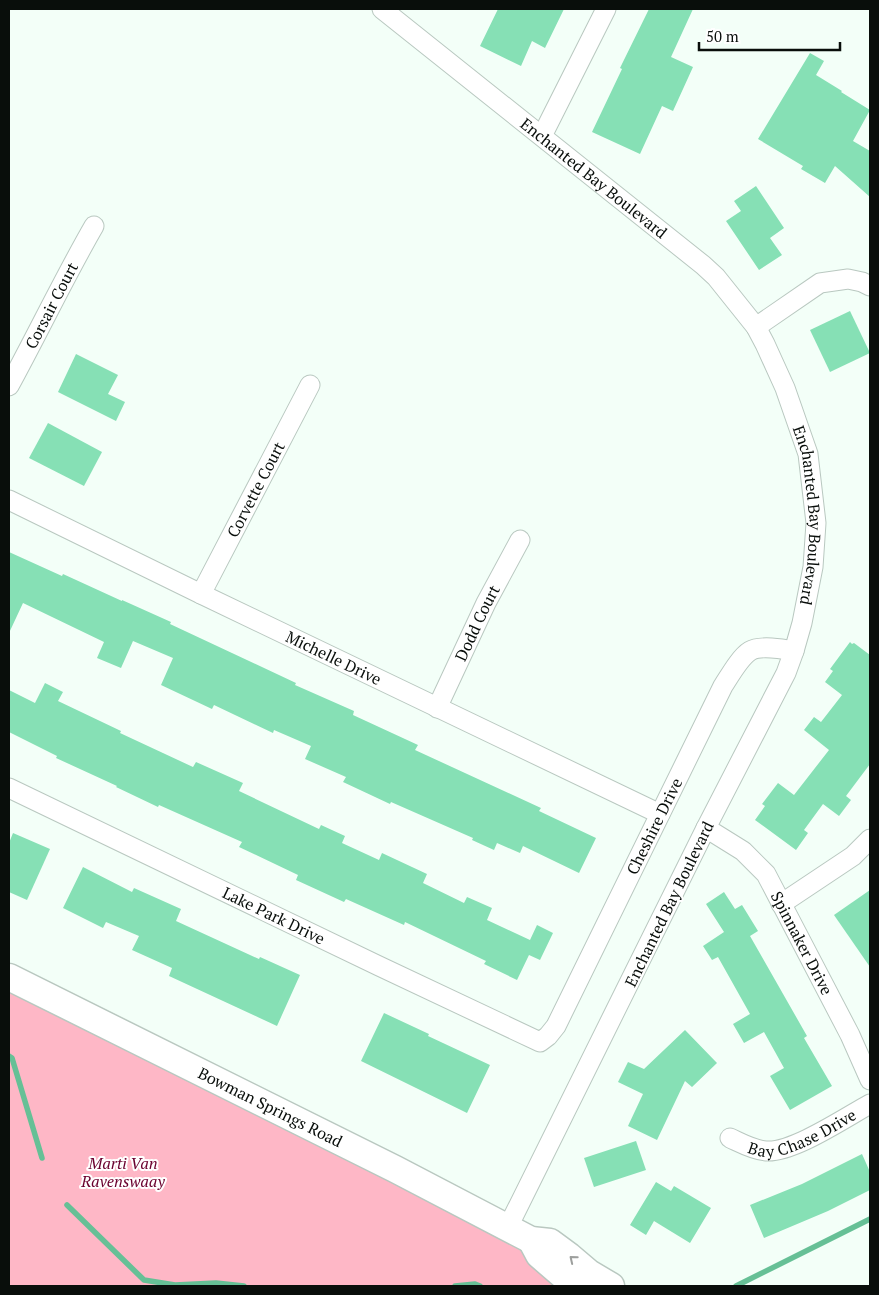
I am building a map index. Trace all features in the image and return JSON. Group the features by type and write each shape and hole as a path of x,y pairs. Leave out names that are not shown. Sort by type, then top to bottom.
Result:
{"street":[{"name":"Enchanted Bay Boulevard","path":"382,9 716,277 756,327 785,388 808,454 816,523 813,567 802,623 786,673 706,828 508,1227"},
{"path":"542,136 606,9"},
{"name":"Corsair Court","path":"9,386 94,226"},
{"path":"756,327 820,283 848,279 870,286"},
{"name":"Corvette Court","path":"201,594 310,385"},
{"name":"Michelle Drive","path":"9,500 660,814"},
{"name":"Dodd Court","path":"437,708 486,603 520,540"},
{"name":"Cheshire Drive","path":"540,1042 556,1026 723,686 736,665 751,651 770,647 794,651"},
{"name":"Lake Park Drive","path":"9,788 540,1042"},
{"name":"Spinnaker Drive","path":"706,828 744,851 766,874 850,1035 870,1080"},
{"path":"782,904 853,856 870,839"},
{"name":"Bowman Springs Road","path":"9,977 395,1169 531,1240 550,1242 590,1273 611,1286"},
{"name":"Bay Chase Drive","path":"730,1138 767,1151 781,1149 807,1139 870,1104"},
{"name":"Bowman Springs Road","path":"531,1240 540,1255 575,1286"}],"green space":[{"name":"Marti Van Ravenswaay","path":"9,986 596,1286 9,1286"}],"building":[{"path":"498,9 564,9 545,48 532,41 521,66 480,46"},
{"path":"649,9 693,9 671,57 693,67 673,111 662,106 640,154 592,132 622,69 620,68"},
{"path":"810,53 824,61 816,75 870,110 853,141 870,151 870,197 835,166 825,183 801,169 803,166 758,139"},
{"path":"756,186 784,228 770,238 782,255 759,270 726,221 741,211 734,201"},
{"path":"850,311 870,353 830,372 810,330"},
{"path":"76,354 118,375 108,394 125,402 116,421 58,392"},
{"path":"48,423 102,452 84,486 29,458"},
{"path":"9,552 171,622 170,624 296,683 295,685 354,711 353,715 418,745 415,750 541,808 539,811 596,838 579,873 523,846 520,853 497,843 494,850 472,840 473,838 391,802 390,804 343,782 346,777 305,759 311,746 274,730 273,733 214,705 212,709 161,685 173,658 133,641 121,668 97,658 104,642 23,603 9,633"},
{"path":"850,642 870,655 870,764 846,796 851,800 839,816 823,804 804,830 808,833 796,850 755,820 765,806 762,804 778,783 794,795 829,750 804,730 814,717 821,722 842,695 825,682 833,671 830,669"},
{"path":"45,683 63,692 58,701 121,731 120,733 193,767 196,762 243,783 239,791 319,829 321,825 345,836 342,843 379,860 382,853 427,874 423,883 464,903 467,897 492,908 487,920 530,940 537,925 553,933 540,960 529,955 517,980 484,964 486,961 405,922 404,925 346,899 344,902 296,880 298,875 239,847 242,842 159,805 158,807 56,758 57,756 9,732 9,690 35,703"},
{"path":"13,833 50,849 27,900 9,892 9,843"},
{"path":"83,867 132,892 134,888 181,909 176,921 259,959 260,957 300,975 277,1026 169,976 172,968 132,950 139,936 106,922 103,928 63,908"},
{"path":"870,890 870,967 834,915"},
{"path":"724,892 735,909 742,905 758,931 750,936 807,1036 804,1038 832,1086 790,1110 770,1076 784,1068 764,1032 744,1043 733,1024 750,1014 718,957 712,960 703,946 724,932 706,904"},
{"path":"384,1013 490,1065 467,1113 361,1061"},
{"path":"685,1030 717,1063 692,1087 685,1081 657,1140 628,1126 643,1094 618,1082 628,1062 644,1069"},
{"path":"636,1141 646,1170 594,1187 584,1158"},
{"path":"862,1154 870,1172 870,1190 828,1211 764,1238 750,1205 802,1184"},
{"path":"656,1182 671,1191 674,1186 711,1208 690,1243 654,1221 646,1235 630,1225"}],"waterway":[{"path":"9,1056 12,1058 42,1158"},
{"path":"67,1205 144,1280 175,1285 216,1283 244,1286"},
{"path":"736,1286 870,1219"},
{"path":"455,1286 475,1284 480,1286"}]}
